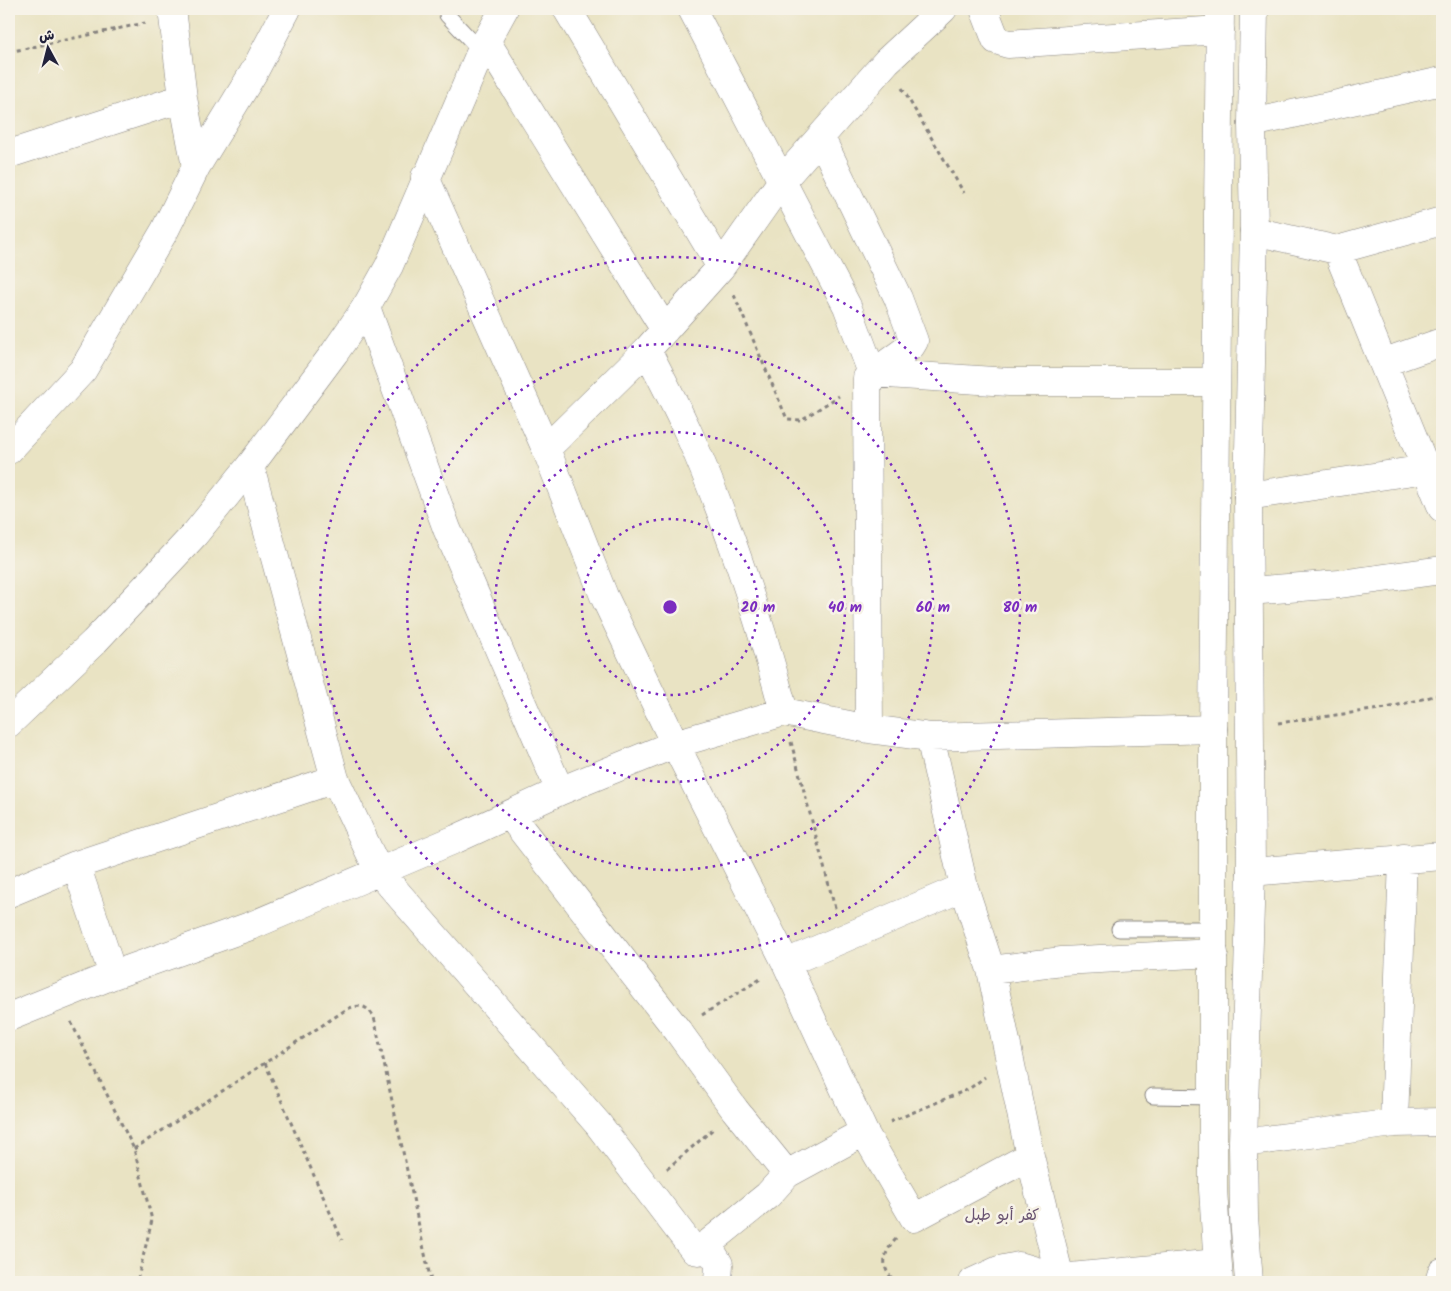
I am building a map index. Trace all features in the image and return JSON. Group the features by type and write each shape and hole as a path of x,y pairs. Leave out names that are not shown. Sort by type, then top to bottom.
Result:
{"street":[{"path":"9,450 83,370 165,230 196,167 255,70 287,9"},
{"path":"9,723 94,642 195,534 250,466 335,352 366,307 389,266 425,177 483,46 504,9"},
{"path":"568,9 722,267"},
{"path":"692,9 847,306 869,376 869,729"},
{"path":"546,450 656,340 722,267 781,182 887,61 943,9"},
{"path":"973,1282 999,1270 1019,1266 1060,1278 1218,1273 1212,1189 1215,382 1220,19 1008,44 996,40 984,9"},
{"path":"1249,1282 1244,1217 1243,1143 1251,872 1248,727 1248,496 1254,231 1252,122 1254,9"},
{"path":"172,13 183,98 196,167"},
{"path":"483,46 656,340 765,639 784,712"},
{"path":"1252,122 1442,81"},
{"path":"9,154 183,98"},
{"path":"821,138 898,298 913,335 912,346 869,376"},
{"path":"425,177 546,450 604,596 675,744 786,963 864,1132 914,1218 1030,1156"},
{"path":"1254,231 1337,250 1442,221"},
{"path":"1337,250 1385,362 1434,466 1442,508"},
{"path":"366,307 447,529 560,791"},
{"path":"1385,362 1442,342"},
{"path":"869,376 1009,382 1215,382"},
{"path":"250,466 335,779 379,872 598,1124 694,1250 699,1251 768,1195 787,1174 864,1132"},
{"path":"1248,496 1434,466"},
{"path":"1248,591 1340,584 1442,570"},
{"path":"9,1017 114,975 254,925 510,815 560,791 675,744 784,712 869,729 930,737 1213,729"},
{"path":"930,737 964,887 991,970 1011,1057 1030,1156 1060,1278"},
{"path":"9,893 76,865 335,779"},
{"path":"510,815 678,1031 734,1110 787,1174"},
{"path":"1251,872 1442,856"},
{"path":"1394,1123 1403,858"},
{"path":"76,865 114,975"},
{"path":"786,963 964,887"},
{"path":"991,970 1214,941"},
{"path":"1243,1143 1394,1123 1442,1122"},
{"path":"707,1244 719,1264 718,1282"},
{"path":"1439,1282 1442,1272"}],"lane":[{"path":"447,15 483,46"},
{"path":"1119,929 1214,941"},
{"path":"1153,1096 1213,1097"}],"path":[{"path":"9,52 172,13"},
{"path":"887,61 964,193"},
{"path":"722,267 787,419 801,420 869,376"},
{"path":"1248,727 1387,708 1442,694"},
{"path":"784,712 843,939"},
{"path":"678,1031 786,963"},
{"path":"59,997 134,1149 152,1220 136,1282"},
{"path":"134,1149 347,1009 355,1005 362,1005 374,1017 431,1282"},
{"path":"864,1132 969,1089 1011,1057"},
{"path":"265,1063 342,1240"},
{"path":"647,1187 734,1110"},
{"path":"896,1282 891,1278 884,1262 885,1251 914,1218"}],"district":[{"name":"كفر أبو طبل","path":"1002,1214"}]}
